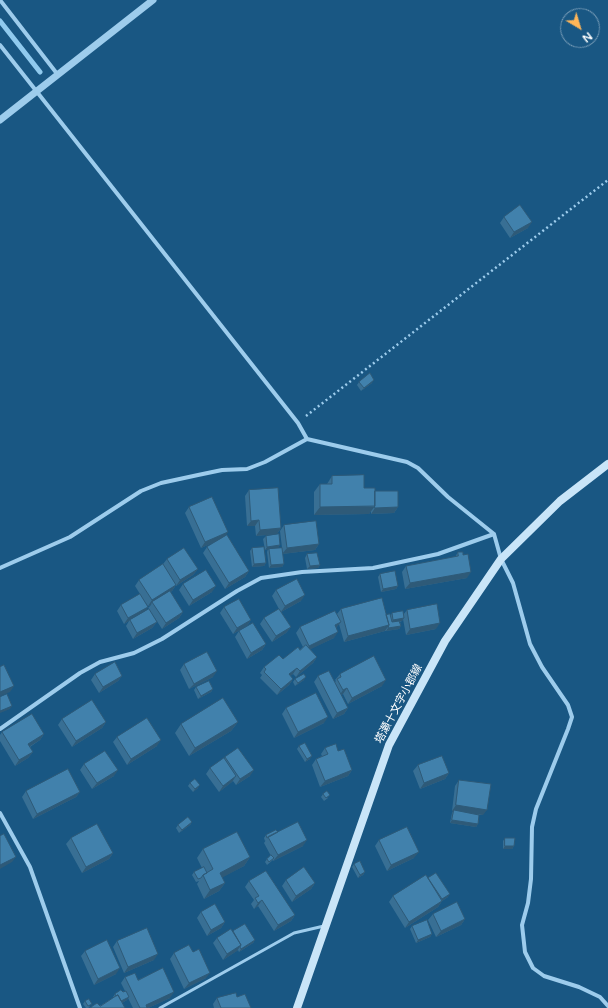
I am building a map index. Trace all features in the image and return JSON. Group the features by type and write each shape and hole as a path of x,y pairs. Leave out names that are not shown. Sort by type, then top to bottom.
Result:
{"main road":[{"name":"塔瀬十文字小郡線","path":"297,1008 389,745 445,641 501,558 560,501 608,464"}],"street":[{"path":"0,0 58,75"},
{"path":"0,120 153,0"},
{"path":"0,45 298,423 307,439"},
{"path":"0,568 70,537 141,491 161,483 222,470 247,469 265,462 307,439 407,462 418,468 448,497 494,534 501,558 513,583 530,644 542,667 568,705 572,717 536,809 532,827 531,879 528,903 522,925 525,952 533,968 544,976 579,987 600,997 608,1006"},
{"path":"0,729 80,673 100,662 134,653 162,639 237,591 261,578 302,572 373,568 438,554 494,534"},
{"path":"0,813 30,867 80,1008"}],"lane":[{"path":"160,1008 294,933 326,925"}],"path":[{"path":"298,423 608,180"}],"building":[{"path":"520,205 532,222 514,232 504,217"},
{"path":"370,373 374,380 364,388 359,382"},
{"path":"364,475 364,488 375,488 375,506 320,507 320,484 332,484 332,476"},
{"path":"278,488 281,528 260,530 259,520 251,521 249,490"},
{"path":"375,491 398,491 398,507 375,508"},
{"path":"212,497 228,532 205,542 189,507"},
{"path":"316,521 319,544 287,548 284,525"},
{"path":"279,534 280,545 267,547 266,536"},
{"path":"227,535 249,571 229,583 207,547"},
{"path":"264,547 266,563 254,564 252,548"},
{"path":"184,548 198,569 180,580 167,559"},
{"path":"282,548 284,564 271,565 269,549"},
{"path":"458,552 463,552 463,555 468,554 471,572 410,583 406,566 458,556"},
{"path":"317,553 320,565 310,566 307,554"},
{"path":"163,564 176,585 152,600 139,580"},
{"path":"206,570 216,586 193,600 183,584"},
{"path":"395,571 398,586 383,589 380,574"},
{"path":"297,579 305,595 285,606 276,590"},
{"path":"170,591 183,612 166,623 152,602"},
{"path":"140,594 148,607 128,618 121,605"},
{"path":"382,598 389,625 348,636 341,609"},
{"path":"239,599 251,620 237,628 224,607"},
{"path":"437,604 440,623 410,629 407,610"},
{"path":"149,609 157,622 137,633 130,620"},
{"path":"279,609 291,627 276,636 264,618"},
{"path":"335,611 341,622 335,625 338,632 309,646 300,627"},
{"path":"403,611 404,618 393,620 392,613"},
{"path":"390,614 392,622 399,621 401,626 388,628 389,625 386,615"},
{"path":"253,623 266,644 251,653 239,631"},
{"path":"306,645 317,657 300,671 297,668 289,674 293,679 281,689 264,672 266,669 264,667 279,655 283,659 298,647 300,650"},
{"path":"207,652 217,671 194,684 184,664"},
{"path":"374,656 386,680 352,698 347,688 343,690 337,679 341,677 340,674"},
{"path":"115,662 122,676 103,687 95,674"},
{"path":"4,665 14,686 0,692 0,667"},
{"path":"329,671 348,708 337,713 318,676"},
{"path":"304,674 306,677 298,683 295,679"},
{"path":"209,681 213,689 201,696 196,687"},
{"path":"316,693 328,717 298,732 286,708"},
{"path":"7,694 12,706 0,711 0,697"},
{"path":"223,698 238,722 195,748 181,724"},
{"path":"92,700 106,722 76,741 62,719"},
{"path":"32,714 44,734 28,744 33,752 19,760 2,732"},
{"path":"147,718 161,740 131,759 117,737"},
{"path":"305,743 312,756 307,759 299,746"},
{"path":"336,744 338,751 344,749 352,770 325,781 316,759 328,754 325,748"},
{"path":"238,748 254,770 240,779 225,757"},
{"path":"105,751 118,770 97,783 84,764"},
{"path":"442,756 449,773 424,783 418,765"},
{"path":"224,758 236,776 223,786 210,768"},
{"path":"68,769 80,792 37,814 26,791"},
{"path":"195,779 200,785 195,789 190,783"},
{"path":"459,780 491,784 487,810 456,805"},
{"path":"327,791 330,795 326,798 323,794"},
{"path":"454,810 479,815 478,824 452,820"},
{"path":"188,817 192,822 182,830 178,825"},
{"path":"298,822 307,840 278,855 268,837"},
{"path":"97,824 113,853 86,867 71,838"},
{"path":"407,827 419,852 391,865 379,840"},
{"path":"276,830 278,832 267,838 266,835"},
{"path":"237,832 250,857 220,873 225,883 210,890 203,875 213,869 203,849"},
{"path":"4,834 16,857 0,865 0,836"},
{"path":"505,838 515,838 514,846 505,846"},
{"path":"271,855 274,858 269,862 267,859"},
{"path":"360,861 365,872 360,875 354,864"},
{"path":"204,867 207,873 198,879 194,872"},
{"path":"304,867 315,883 296,896 286,880"},
{"path":"266,871 295,915 278,925 262,900 258,903 255,898 259,896 249,881"},
{"path":"436,873 450,894 442,899 428,878"},
{"path":"426,875 442,901 409,922 393,896"},
{"path":"457,902 465,919 441,931 433,914"},
{"path":"215,904 225,922 211,930 201,912"},
{"path":"427,920 432,934 418,940 412,926"},
{"path":"245,924 255,940 241,949 241,945 233,931"},
{"path":"147,928 158,954 128,967 117,941"},
{"path":"231,929 241,945 227,954 217,938"},
{"path":"107,940 120,968 98,979 85,951"},
{"path":"189,945 193,952 199,949 210,973 189,983 174,953"},
{"path":"163,968 174,992 146,1005 147,1008 140,1008 125,977 135,973 138,980"},
{"path":"121,990 123,992 126,991 129,997 121,1001 118,995 116,996 115,994"},
{"path":"236,993 237,997 245,994 251,1008 221,1008 217,998"},
{"path":"118,995 125,1008 91,1008 97,1003 100,1006"},
{"path":"89,999 92,1004 88,1006 85,1001"}],"waterway":[{"path":"0,21 40,72"}]}
